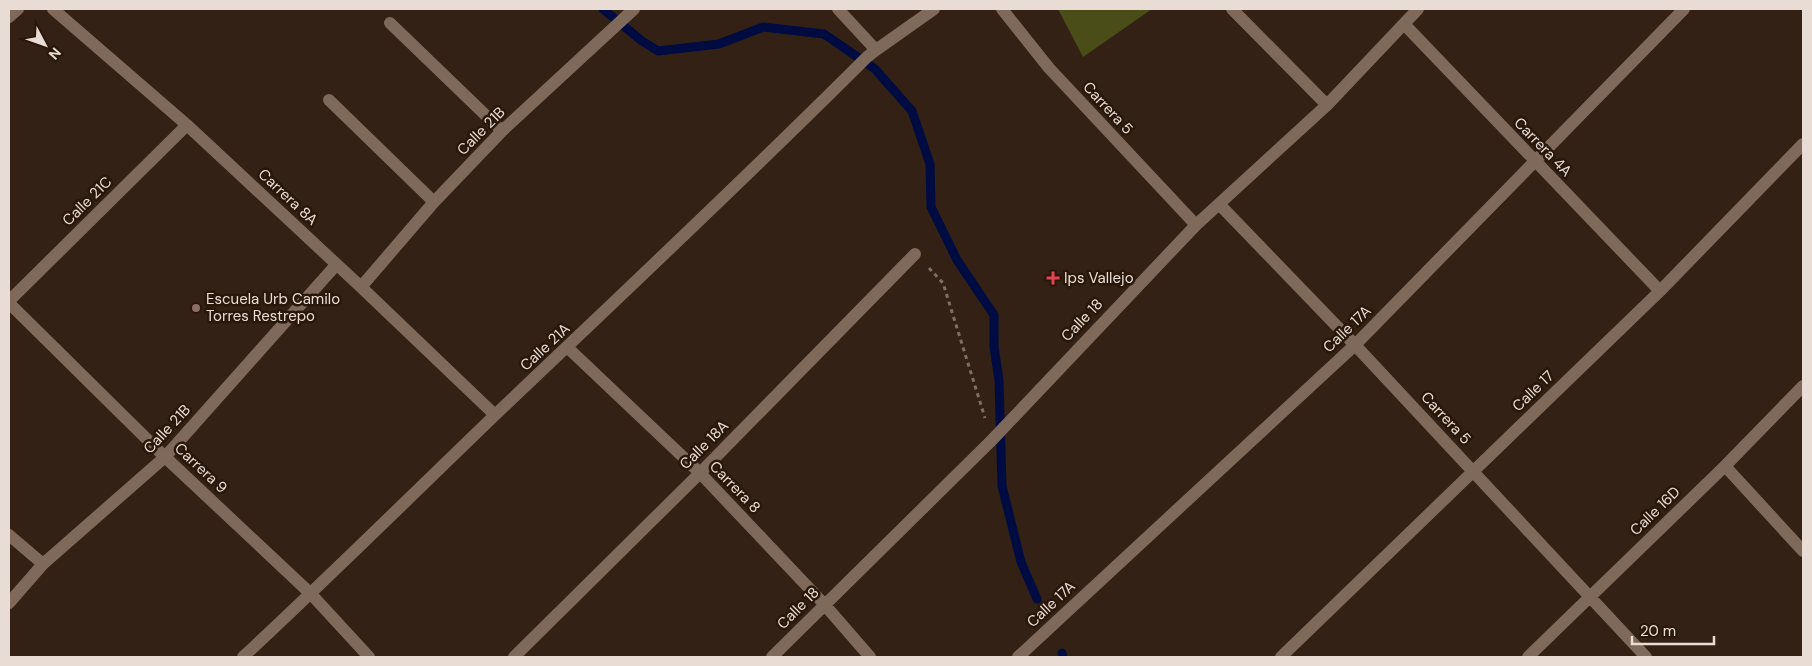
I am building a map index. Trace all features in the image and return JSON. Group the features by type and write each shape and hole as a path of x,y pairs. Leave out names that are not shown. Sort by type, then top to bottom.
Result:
{"street":[{"path":"9,17 18,9"},
{"name":"Carrera 8A","path":"52,9 187,125 495,415"},
{"path":"838,9 871,53"},
{"name":"Calle 21A","path":"243,657 311,594 495,415 568,348 871,53 934,9"},
{"name":"Carrera 5","path":"1002,9 1049,68 1196,225"},
{"path":"1232,9 1327,104"},
{"name":"Calle 18","path":"772,657 992,440 1196,225 1327,104 1418,9"},
{"name":"Calle 17A","path":"1018,657 1355,345 1684,9"},
{"name":"Calle 21B","path":"361,287 434,202 502,131 630,12"},
{"path":"390,23 502,131"},
{"name":"Carrera 4A","path":"1404,24 1660,291"},
{"path":"329,100 434,202"},
{"name":"Calle 21C","path":"9,302 187,125"},
{"name":"Calle 17","path":"1282,657 1660,291 1803,144"},
{"name":"Carrera 5","path":"1219,204 1473,470 1646,657"},
{"name":"Calle 18A","path":"514,657 700,473 915,254"},
{"name":"Calle 21B","path":"9,603 43,564 165,457 336,265"},
{"name":"Carrera 9","path":"9,302 165,457 311,594 369,657"},
{"name":"Carrera 8","path":"568,348 700,473 824,604 870,657"},
{"name":"Calle 16D","path":"1528,657 1724,466 1803,386"},
{"path":"1724,466 1803,551"},
{"path":"9,536 43,564"}],"path":[{"path":"915,254 943,282 992,440"}],"green space":[{"path":"1058,9 1152,9 1083,57"}],"waterway":[{"path":"603,9 642,41 658,51 719,44 763,27 824,34 875,69 912,111 930,164 931,207 957,260 994,315 994,347 999,380 1002,486 1021,562 1037,599"},
{"path":"1062,653 1063,657"}],"place":[{"name":"Ips Vallejo","path":"1053,278"},
{"name":"Escuela Urb Camilo Torres Restrepo","path":"196,308"}]}
